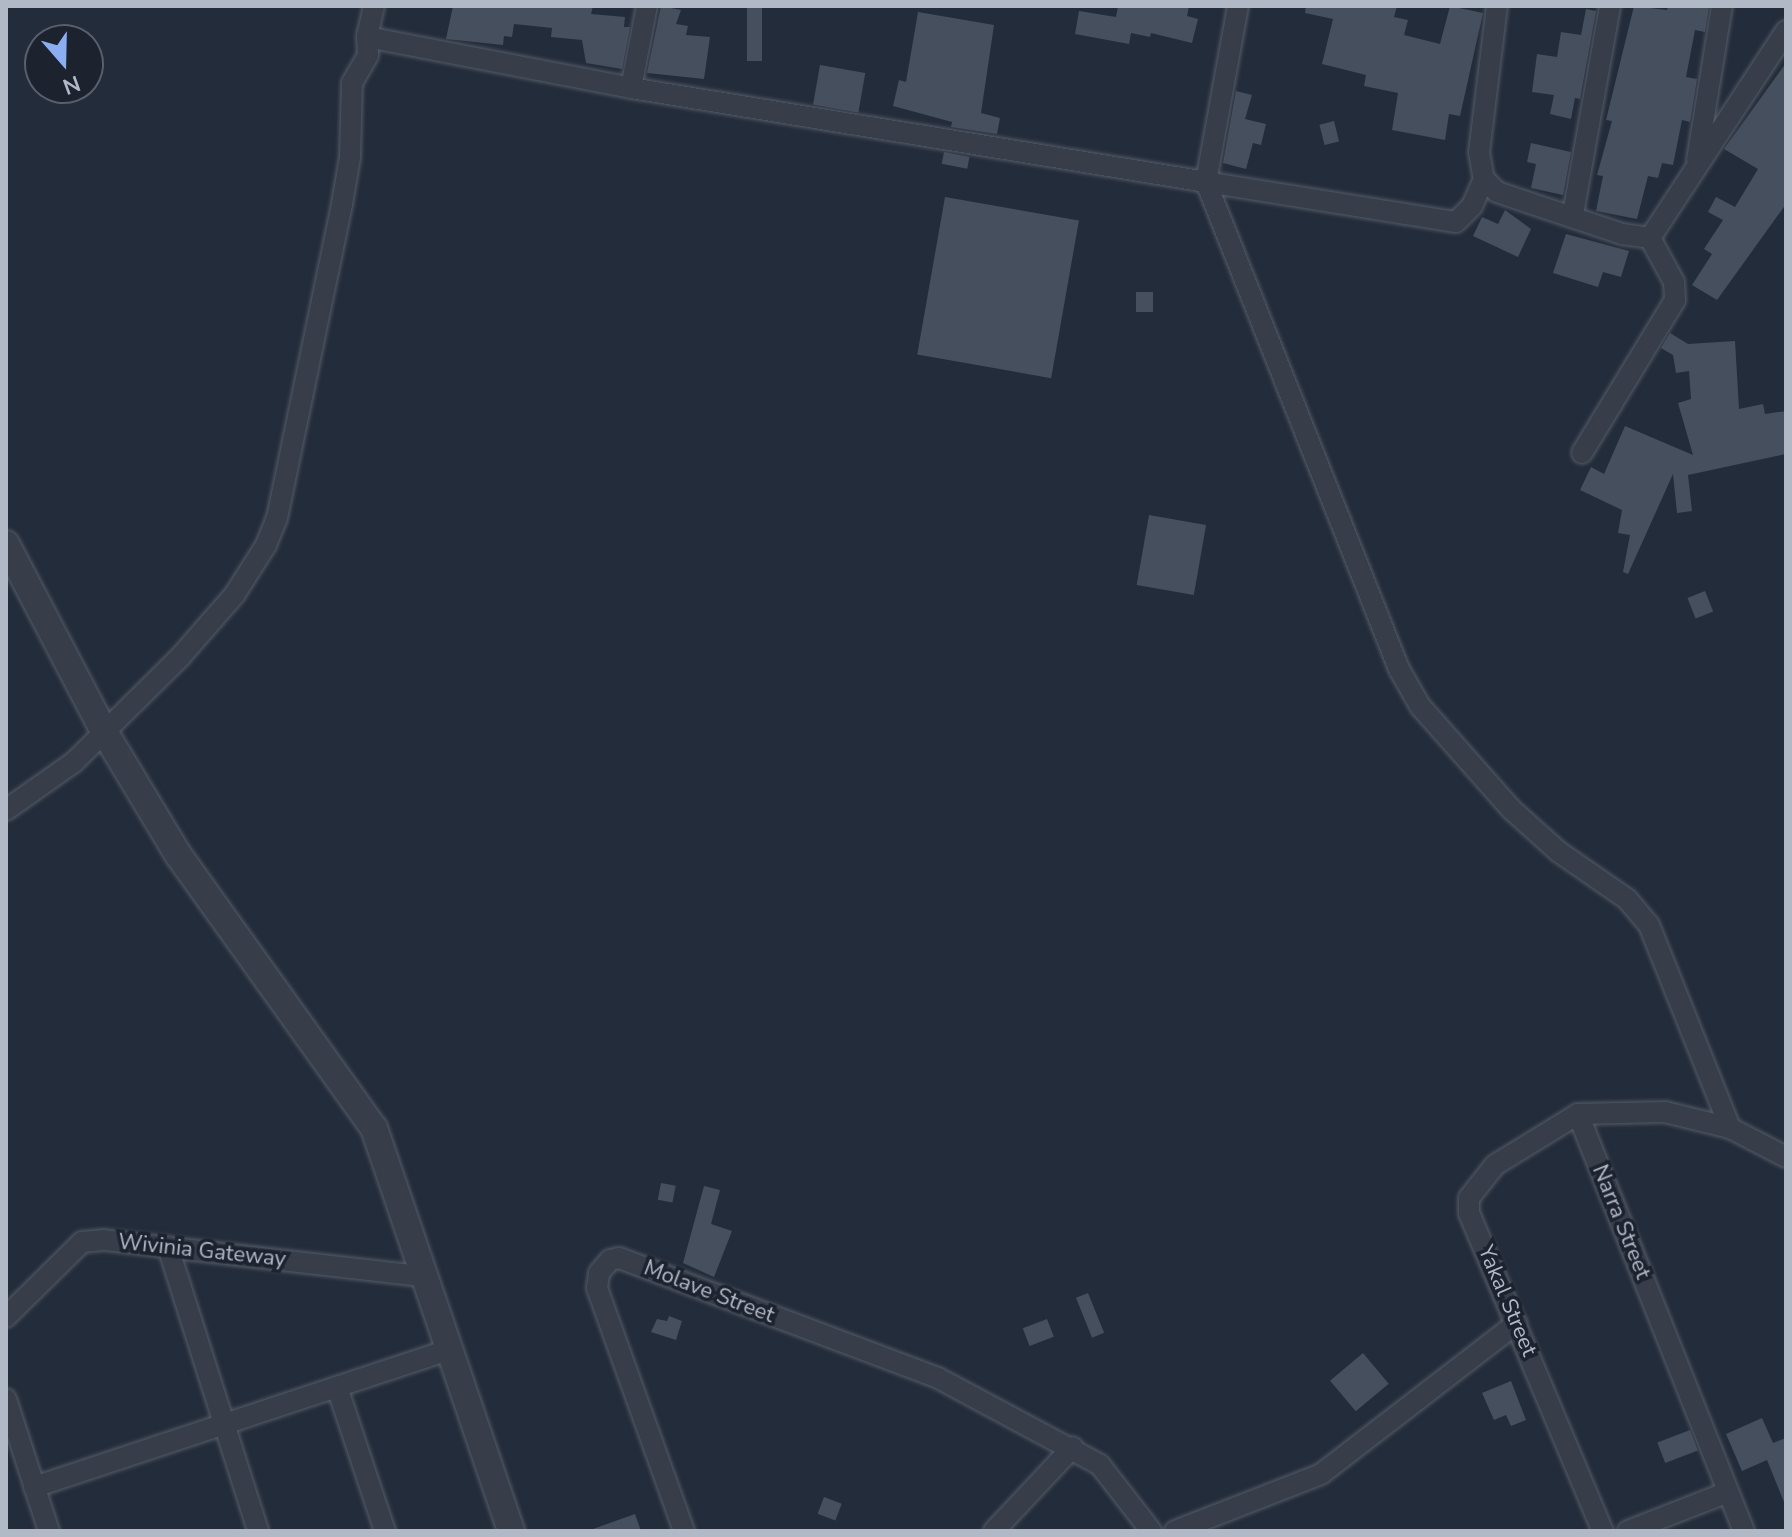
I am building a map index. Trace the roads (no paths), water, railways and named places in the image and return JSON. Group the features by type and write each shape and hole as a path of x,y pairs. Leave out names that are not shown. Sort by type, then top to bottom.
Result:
{"street":[{"path":"6,810 63,771 105,733 217,616 255,566 277,518 350,157 352,83 368,55 367,37 374,6"},
{"path":"631,88 647,6"},
{"path":"1238,6 1206,182 1399,669 1420,706 1511,809 1559,852 1627,899 1649,925 1730,1128"},
{"path":"367,37 631,88 1456,222 1472,206 1484,179 1479,152 1497,6"},
{"path":"1573,214 1610,6"},
{"path":"1696,166 1722,6"},
{"path":"1650,238 1786,31"},
{"path":"1484,179 1497,192 1573,214 1622,234 1650,238"},
{"path":"1582,453 1675,300 1674,282 1650,238"},
{"path":"6,544 105,733 188,868 374,1128 511,1531"},
{"path":"1578,1114 1665,1112 1730,1128 1786,1157"},
{"name":"Yakal Street","path":"1578,1114 1495,1165 1469,1198 1469,1213 1603,1531"},
{"name":"Narra Street","path":"1578,1114 1744,1531"},
{"name":"Wivinia Gateway","path":"6,1317 82,1242 168,1247 427,1277"},
{"path":"168,1247 258,1531"},
{"name":"Molave Street","path":"684,1531 597,1288 599,1273 610,1260 619,1258 938,1378 1073,1447"},
{"path":"1175,1531 1321,1474 1517,1323"},
{"path":"34,1487 451,1349"},
{"path":"337,1387 385,1531"},
{"path":"6,1399 49,1531"},
{"path":"994,1531 1073,1447 1100,1465 1151,1531"},
{"path":"1628,1531 1728,1492"}]}
